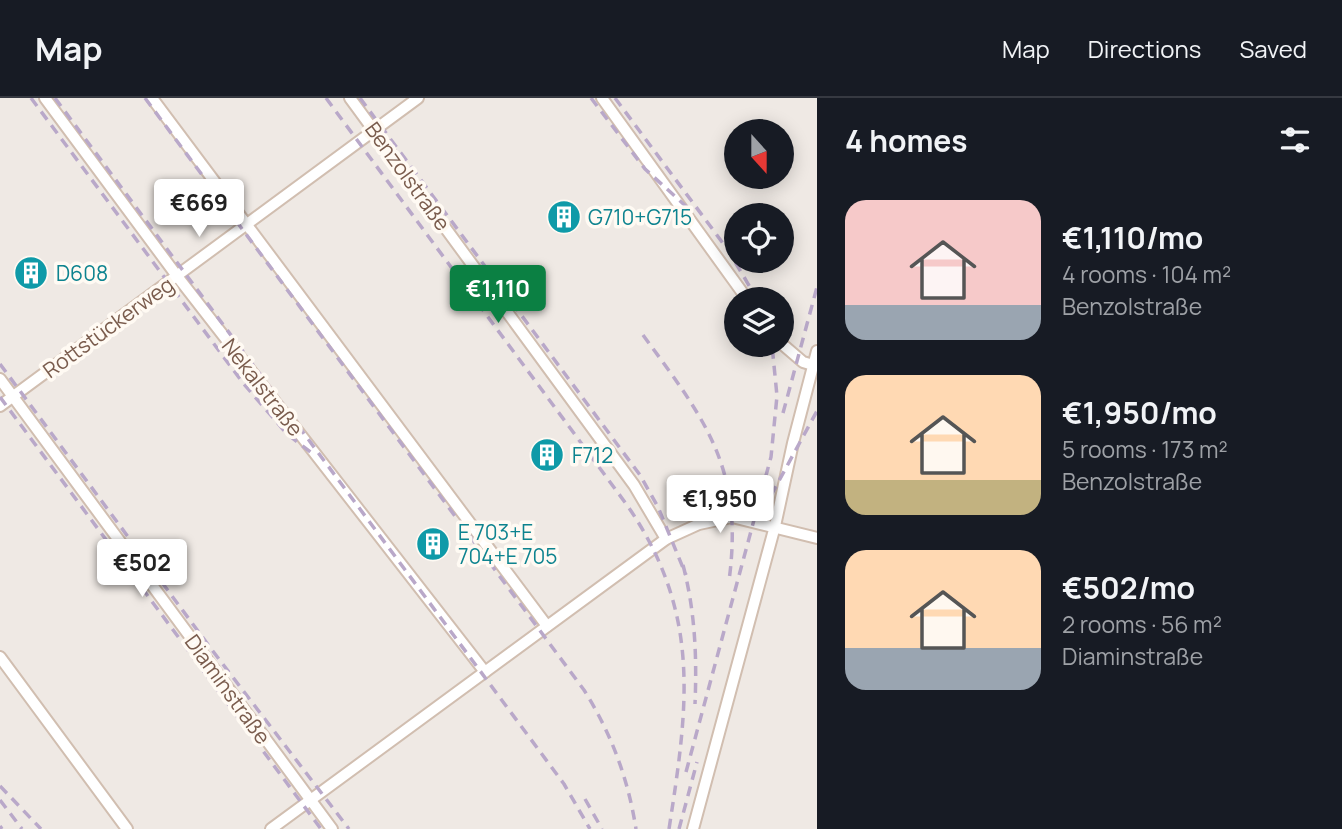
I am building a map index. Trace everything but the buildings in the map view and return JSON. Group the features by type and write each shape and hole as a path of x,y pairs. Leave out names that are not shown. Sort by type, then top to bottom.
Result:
{"street":[{"name":"Nekalstraße","path":"45,98 177,276 485,672"},
{"path":"152,98 547,626"},
{"name":"Benzolstraße","path":"351,98 634,485 666,539"},
{"name":"Rottstückerweg","path":"0,406 418,98"},
{"path":"601,98 738,287"},
{"path":"693,829 775,526 817,351"},
{"path":"794,354 803,362 813,365"},
{"name":"Diaminstraße","path":"0,379 332,829"},
{"path":"271,829 666,539 699,524 732,517 817,538"},
{"path":"0,657 127,829"}],"shaded area":[{"path":"0,98 817,98 817,829 0,829"}],"railway":[{"path":"31,98 243,383 287,434 313,454"},
{"path":"55,98 564,784 590,829"},
{"path":"145,98 584,690 617,756 636,829"},
{"path":"326,98 627,505 651,545 668,584 678,623 683,662 681,742 669,829"},
{"path":"360,98 640,475 658,507 686,575"},
{"path":"591,98 645,169 690,210"},
{"path":"615,98 728,250 750,287"},
{"path":"783,413 817,287"},
{"path":"643,335 702,421 725,476 731,507 729,581"},
{"path":"686,772 771,457 777,396 773,357"},
{"path":"0,364 212,650 349,829"},
{"path":"0,397 321,829"},
{"path":"763,510 817,411"},
{"path":"683,565 694,634 695,704"},
{"path":"679,829 697,762"},
{"path":"0,786 41,829"},
{"path":"585,799 602,829"},
{"path":"0,800 22,829"}],"place":[{"name":"G710+G715","path":"564,217"},
{"name":"D608","path":"31,273"},
{"name":"F712","path":"547,455"},
{"name":"E 703+E 704+E 705","path":"433,544"}]}
